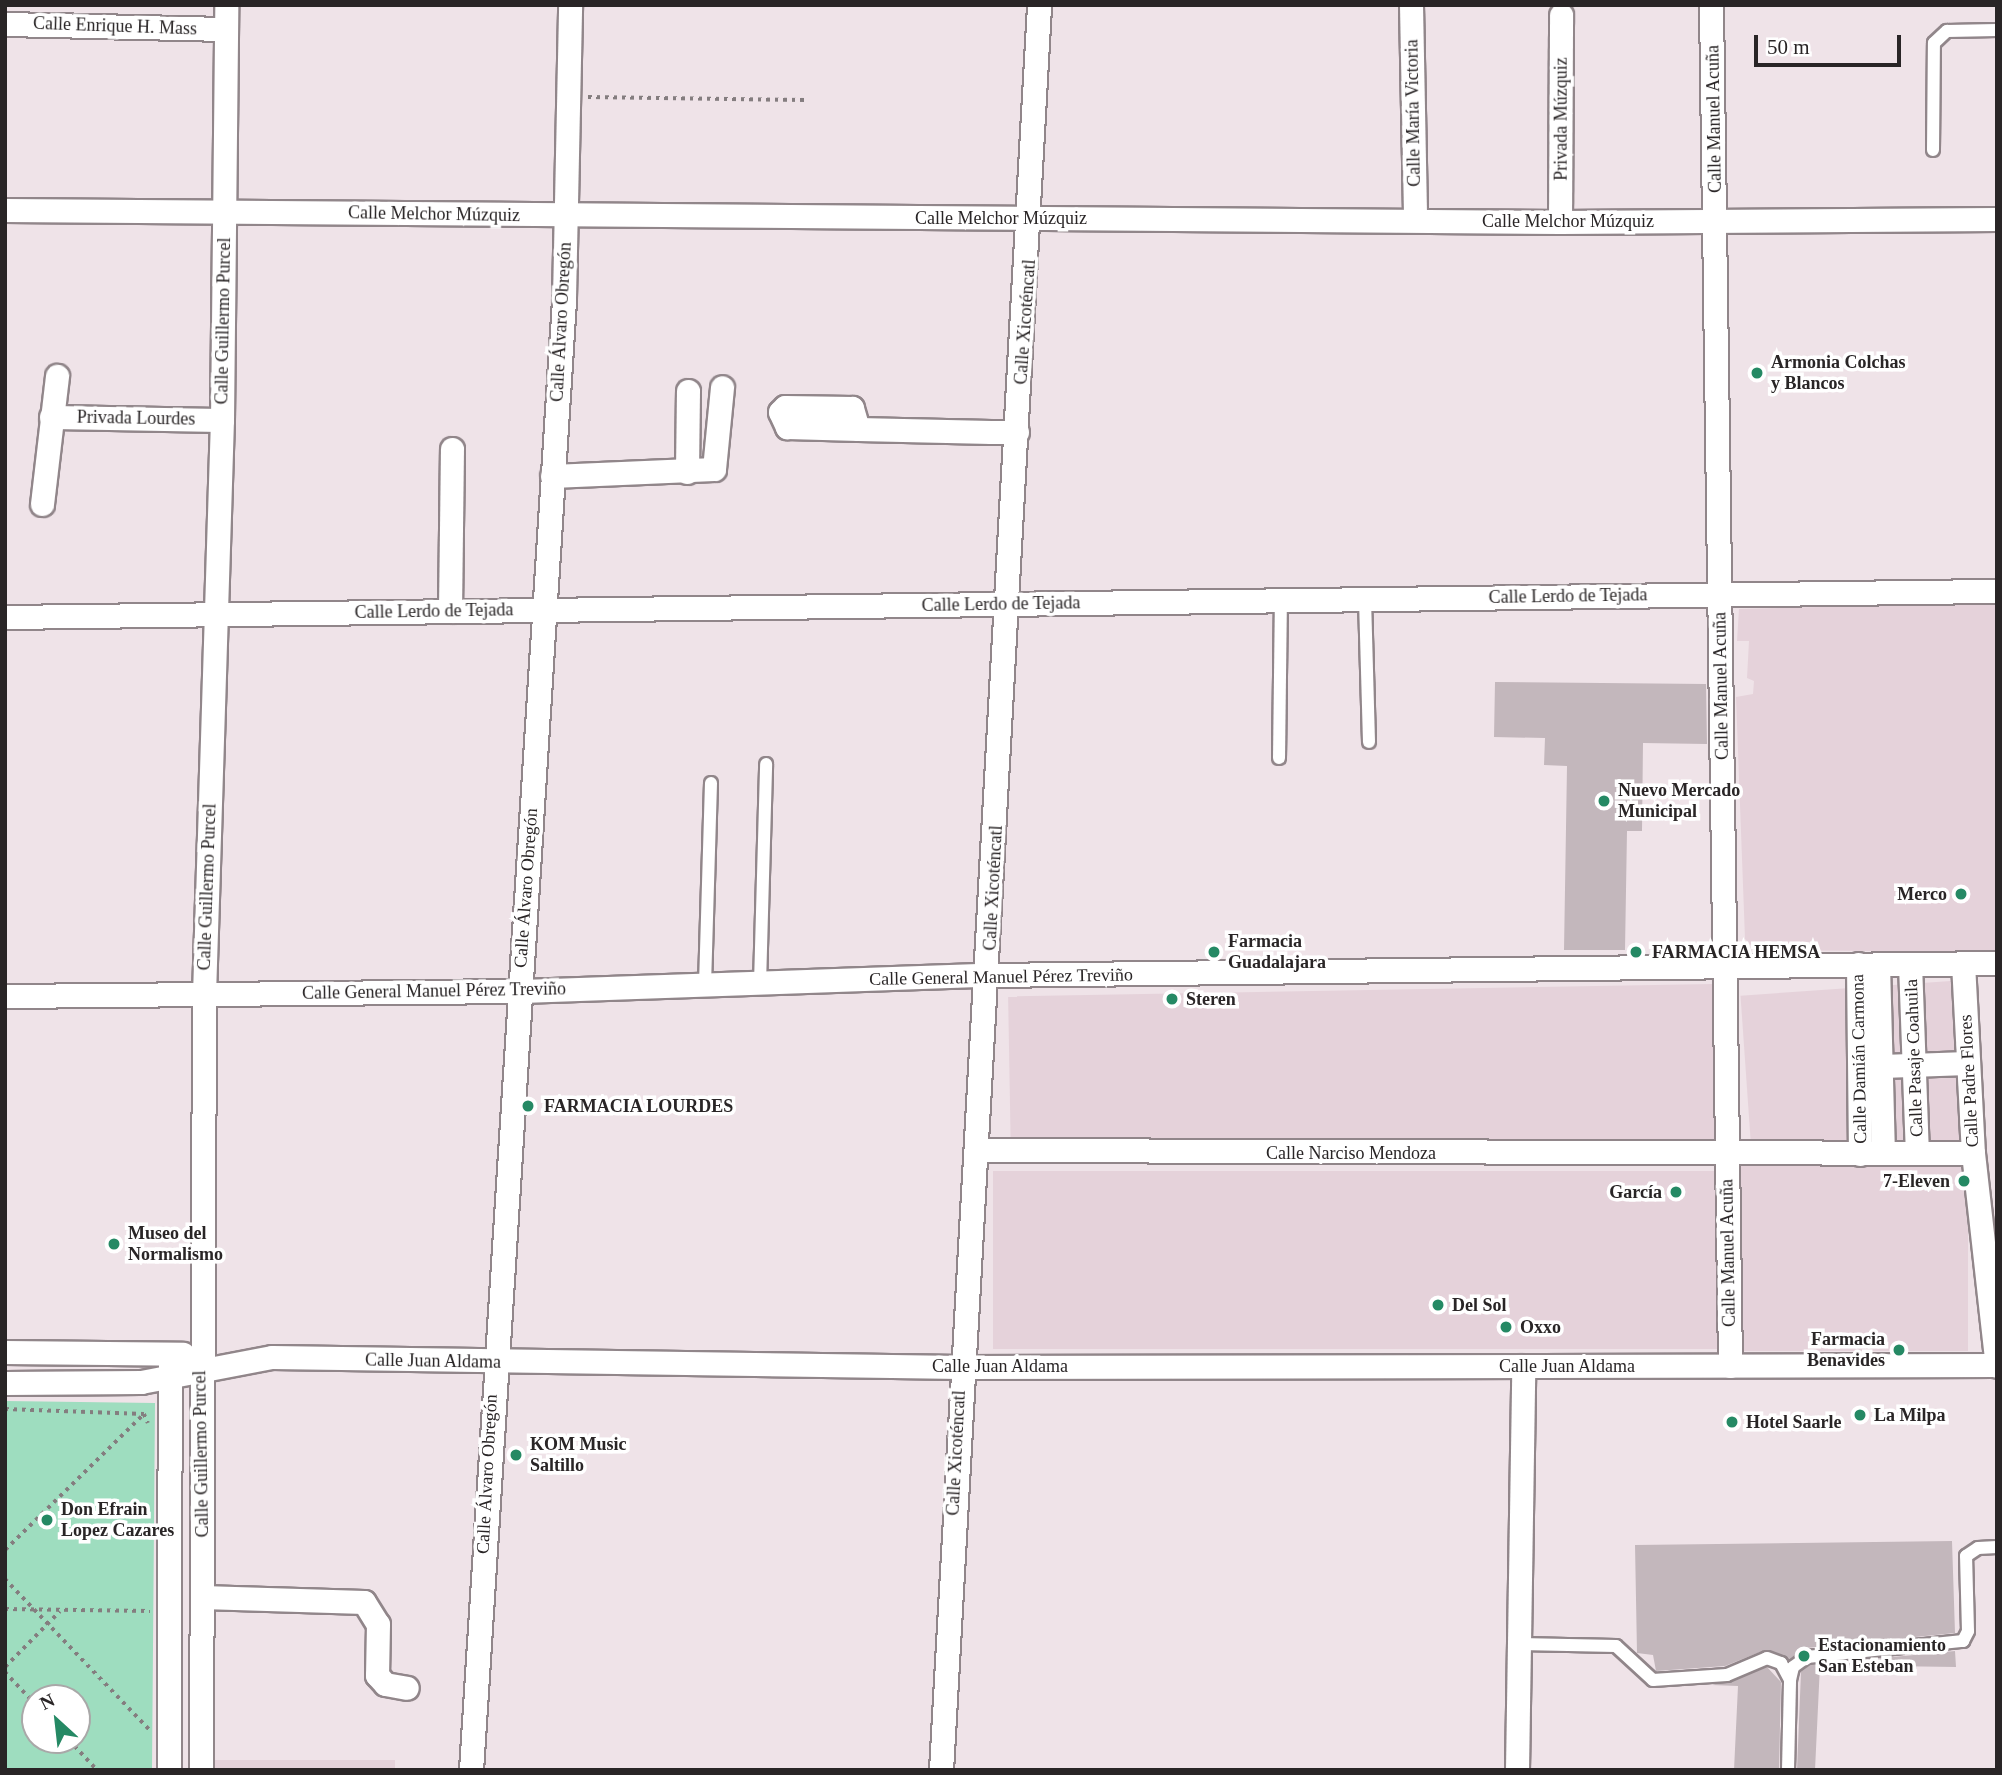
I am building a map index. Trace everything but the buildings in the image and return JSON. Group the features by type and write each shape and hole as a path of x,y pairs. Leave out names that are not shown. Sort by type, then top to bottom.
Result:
{"street":[{"name":"Calle Guillermo Purcel","path":"201,1770 200,1363 204,995 222,420 226,5"},
{"name":"Calle Álvaro Obregón","path":"471,1770 493,1362 545,610 567,215 570,5"},
{"name":"Calle Xicoténcatl","path":"941,1770 961,1367 988,975 1007,603 1031,218 1039,5"},
{"name":"Calle María Victoria","path":"1411,5 1415,220"},
{"name":"Calle Manuel Acuña","path":"1711,5 1730,1366"},
{"name":"Privada Múzquiz","path":"1560,222 1561,15"},
{"name":"Calle Enrique H. Mass","path":"5,23 225,29"},
{"name":"Calle Melchor Múzquiz","path":"5,209 1560,222 1997,219"},
{"name":"Privada Lourdes","path":"43,504 57,376"},
{"path":"552,476 710,471 718,462 722,387"},
{"path":"687,472 688,391"},
{"name":"Privada Lourdes","path":"51,417 222,420"},
{"path":"858,429 1017,432"},
{"path":"450,611 452,449"},
{"name":"Calle Lerdo de Tejada","path":"5,617 1997,591"},
{"name":"Calle Padre Flores","path":"1964,963 1973,1153 1997,1365"},
{"name":"Calle General Manuel Pérez Treviño","path":"5,996 519,991 988,975 1997,963"},
{"path":"1868,964 1882,1066 1871,1153"},
{"name":"Calle Damián Carmona","path":"1868,964 1871,1153"},
{"name":"Calle Pasaje Coahuila","path":"1910,964 1917,1153"},
{"path":"1882,1066 1967,1063"},
{"name":"Calle Narciso Mendoza","path":"976,1150 1726,1155 1973,1153"},
{"name":"Calle Juan Aldama","path":"5,1352 170,1366"},
{"name":"Calle Juan Aldama","path":"5,1383 272,1357 961,1367 1997,1365"},
{"name":"Calle Guillermo Purcel","path":"162,1754 159,1611 170,1366"},
{"path":"1517,1770 1523,1366"},
{"path":"202,1597 364,1602 378,1625 377,1675 385,1684 407,1688"}],"lane":[{"path":"1933,150 1934,43 1947,31 1997,30"},
{"path":"1366,599 1369,742"},
{"path":"1279,758 1281,601"},
{"path":"760,984 766,764"},
{"path":"705,985 711,783"},
{"path":"1788,1770 1790,1680 1793,1667 1807,1657 1963,1641 1968,1631 1966,1556 1978,1548 1997,1547"},
{"path":"1520,1644 1616,1646 1653,1681 1727,1675 1766,1658 1781,1663 1790,1680"}],"path":[{"path":"570,97 806,100"},
{"path":"5,1409 144,1414"},
{"path":"144,1414 149,1431"},
{"path":"5,1550 144,1414"},
{"path":"5,1579 149,1730 162,1754"},
{"path":"149,1597 159,1611"},
{"path":"5,1609 159,1611"},
{"path":"5,1667 61,1609"},
{"path":"149,1624 159,1611"},
{"path":"5,1672 21,1689"},
{"path":"149,1716 149,1730 162,1754"},
{"path":"82,1754 97,1770"}],"shaded area":[{"path":"1997,603 1997,952 1756,950 1745,939 1736,697 1753,694 1754,681 1747,678 1749,641 1737,641 1739,609"},
{"path":"1951,981 1962,1141 1752,1155 1741,996"},
{"path":"1713,984 1716,1139 1011,1151 1008,996"},
{"path":"1738,1165 1968,1165 1968,1351 1738,1351"},
{"path":"993,1171 1720,1171 1720,1349 993,1349"},
{"path":"215,1760 395,1760 395,1770 215,1770"}],"green space":[{"path":"5,1401 155,1403 152,1770 5,1770"}],"place":[{"name":"Armonia Colchas y Blancos","path":"1757,373"},
{"name":"Nuevo Mercado Municipal","path":"1604,801"},
{"name":"Merco","path":"1961,894"},
{"name":"Farmacia Guadalajara","path":"1214,952"},
{"name":"FARMACIA HEMSA","path":"1636,952"},
{"name":"Steren","path":"1172,999"},
{"name":"FARMACIA LOURDES","path":"528,1106"},
{"name":"7-Eleven","path":"1964,1181"},
{"name":"García","path":"1676,1192"},
{"name":"Museo del Normalismo","path":"114,1244"},
{"name":"Del Sol","path":"1438,1305"},
{"name":"Oxxo","path":"1506,1327"},
{"name":"Farmacia Benavides","path":"1899,1350"},
{"name":"La Milpa","path":"1860,1415"},
{"name":"Hotel Saarle","path":"1732,1422"},
{"name":"KOM Music Saltillo","path":"516,1455"},
{"name":"Don Efrain Lopez Cazares","path":"47,1520"},
{"name":"Estacionamiento San Esteban","path":"1804,1656"}]}
